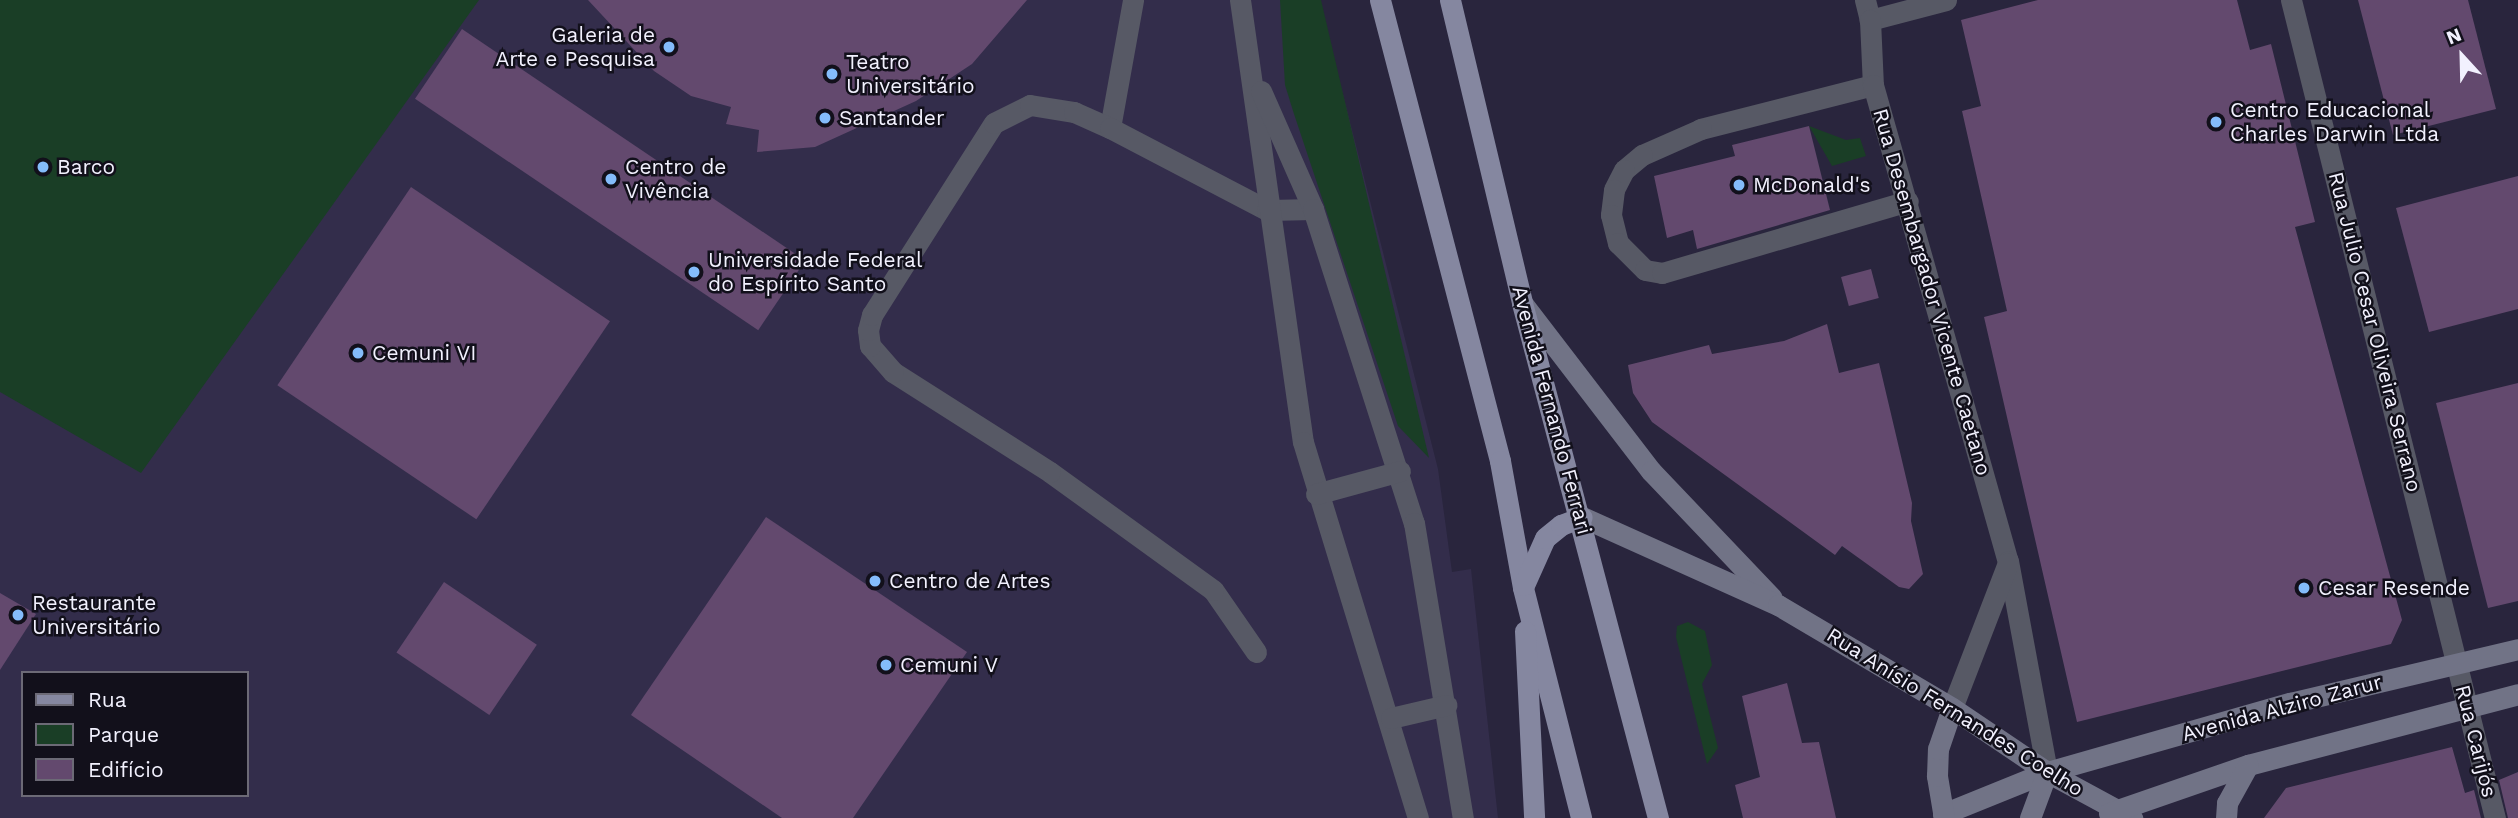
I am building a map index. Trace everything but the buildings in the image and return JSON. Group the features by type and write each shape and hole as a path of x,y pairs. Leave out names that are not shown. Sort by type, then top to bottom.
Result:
{"main road":[{"path":"1380,0 1500,461 1523,588 1581,818"},
{"name":"Avenida Fernando Ferrari","path":"1450,0 1522,303 1582,517 1658,818"},
{"path":"1534,818 1523,588 1545,538 1561,525 1582,517"}],"street":[{"path":"1110,128 1133,0"},
{"path":"1240,0 1254,73 1267,210 1303,442 1316,494 1391,718 1418,818"},
{"path":"1867,10 1946,0"},
{"name":"Rua Julio Cesar Oliveira Serrano","path":"2291,0 2458,664"},
{"name":"Rua Desembargador Vicente Caetano","path":"1867,10 1873,85 2008,561 2047,772"},
{"path":"1254,73 1312,209 1377,416 1400,471 1414,523 1447,705 1463,818"},
{"path":"1873,85 1701,129 1642,155 1624,170 1614,190 1611,215 1618,243 1645,270 1662,273 1908,201"},
{"path":"1256,652 1230,609 1188,570 1050,472 893,372 870,346 872,314 993,123 1030,105 1073,112 1110,128 1267,210 1312,209"},
{"name":"Rua Anísio Fernandes Coelho","path":"1522,303 1651,471 1779,605"},
{"path":"1316,494 1400,471"},
{"name":"Rua Anísio Fernandes Coelho","path":"1582,517 1779,605 1952,708 2116,815"},
{"path":"1944,816 1937,776 1938,749 2008,561"},
{"name":"Avenida Alziro Zarur","path":"1944,816 2047,772 2290,703 2518,649"},
{"name":"Rua Carijós","path":"2458,664 2495,818"},
{"path":"2116,815 2248,765 2518,694"},
{"path":"1391,718 1447,705"},
{"path":"2226,818 2227,803 2248,765"},
{"path":"2030,818 2047,772"}],"shaded area":[{"name":"Universidade Federal do Espírito Santo","path":"0,0 1319,0 1438,469 1452,572 1471,569 1498,818 0,818"}],"green space":[{"path":"0,0 479,0 141,473 0,392"},
{"path":"1280,0 1321,0 1429,458 1398,426 1294,114 1285,85"},
{"path":"1809,126 1846,140 1860,138 1866,156 1832,166"},
{"path":"1688,622 1705,631 1712,665 1702,684 1718,748 1707,764 1676,637 1677,626"}],"place":[{"name":"Galeria de Arte e Pesquisa","path":"669,47"},
{"name":"Teatro Universitário","path":"832,74"},
{"name":"Santander","path":"825,118"},
{"name":"Centro Educacional Charles Darwin Ltda","path":"2216,122"},
{"name":"Barco","path":"43,167"},
{"name":"Centro de Vivência","path":"611,179"},
{"name":"McDonald's","path":"1739,185"},
{"name":"Universidade Federal do Espírito Santo","path":"694,272"},
{"name":"Cemuni VI","path":"358,353"},
{"name":"Centro de Artes","path":"875,581"},
{"name":"Cesar Resende","path":"2304,588"},
{"name":"Restaurante Universitário","path":"18,615"},
{"name":"Cemuni V","path":"886,665"}]}
